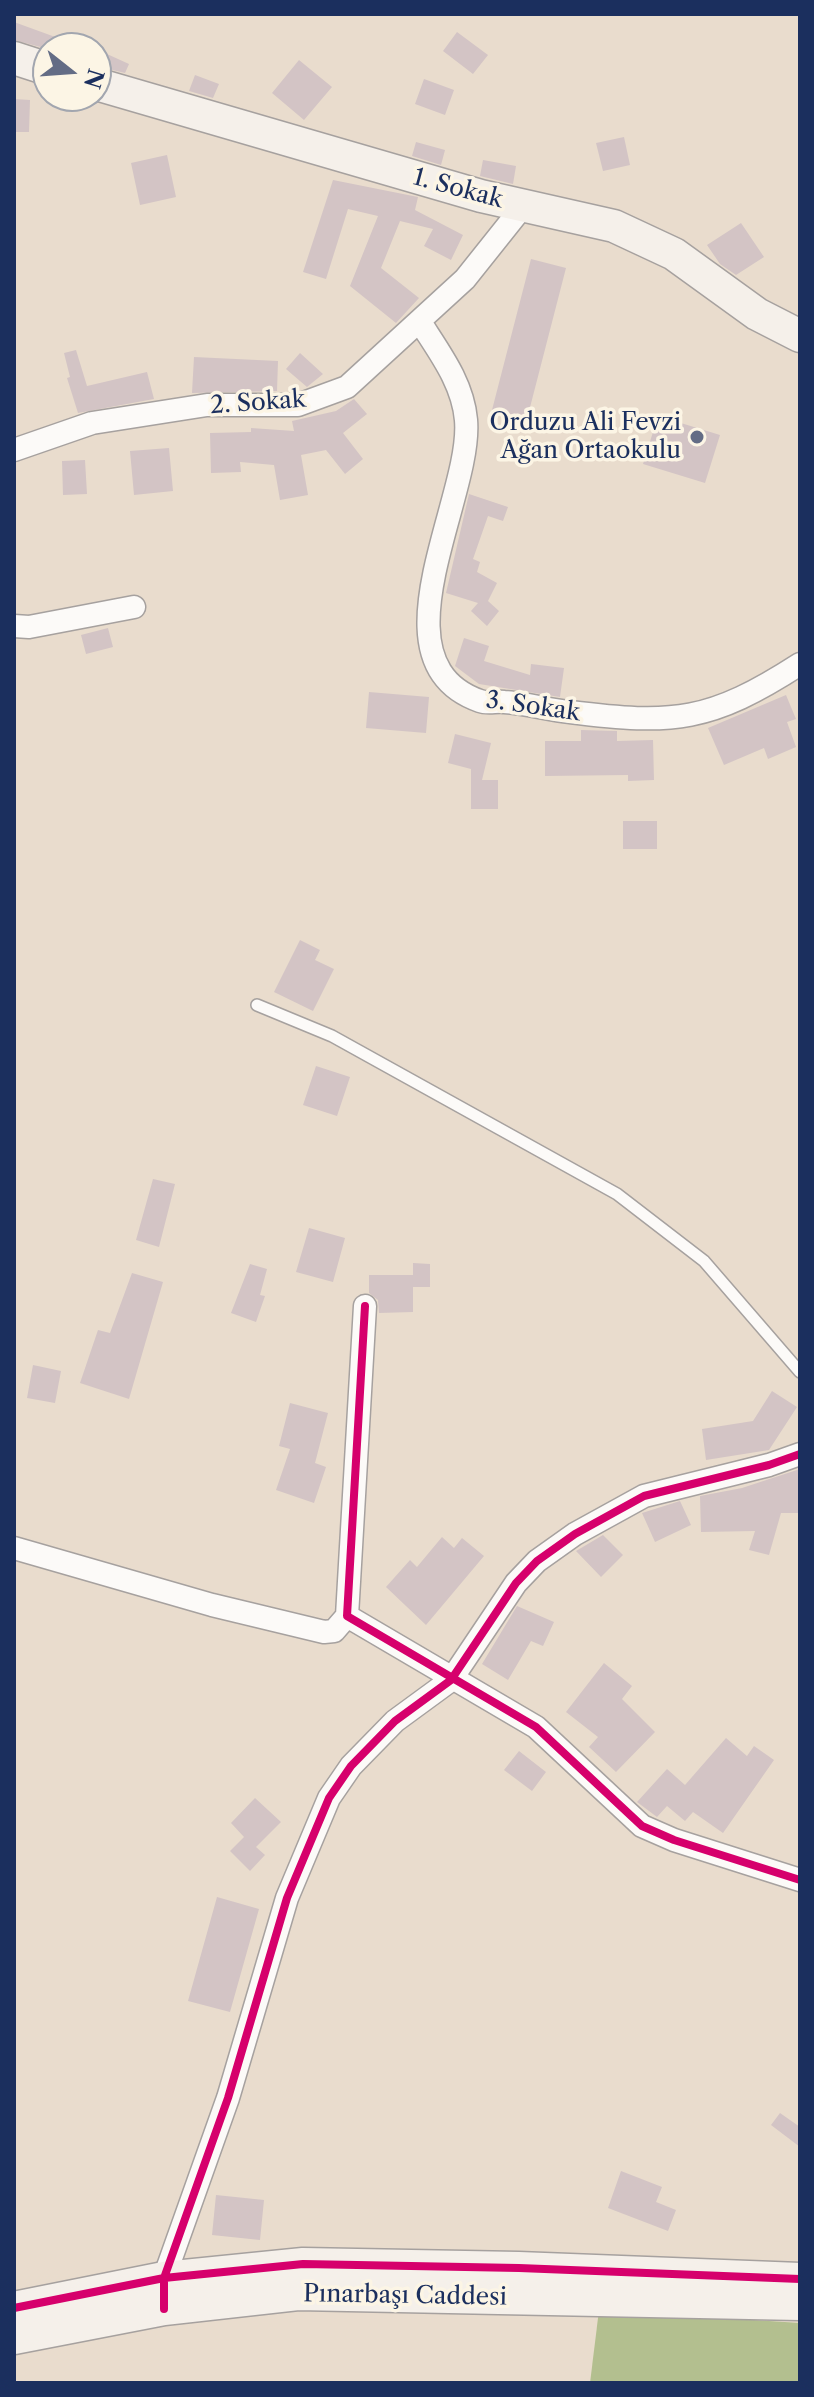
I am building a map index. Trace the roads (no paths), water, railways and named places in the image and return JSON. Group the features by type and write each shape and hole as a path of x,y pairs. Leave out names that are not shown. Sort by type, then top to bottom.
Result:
{"street":[{"name":"1. Sokak","path":"112,89 327,153 614,226 674,254 757,314 800,336"},
{"name":"2. Sokak","path":"14,450 92,423 207,405 298,405 347,387 371,369 465,279 524,205"},
{"name":"3. Sokak","path":"420,322 458,384 466,418 465,452 451,498 427,625 430,651 446,681 482,703 506,702 587,714 665,720 688,717 746,697 800,664"},
{"path":"14,626 29,627 134,607"},
{"path":"14,1548 212,1605 324,1632 334,1631 347,1616 365,1306"},
{"path":"164,2294 228,2098 287,1898 329,1798 370,1743 451,1680 516,1583 537,1561 575,1534 644,1496 769,1465 800,1454"},
{"path":"347,1616 364,1629 422,1658 451,1680 536,1727 642,1826 674,1840 800,1880"},
{"path":"14,2308 164,2294 303,2264 800,2279"},
{"name":"Pınarbaşı Caddesi","path":"14,2338 164,2294 800,2304"}],"lane":[{"path":"257,1005 332,1036 617,1194 704,1261 800,1372"}],"place":[{"name":"Orduzu Ali Fevzi Ağan Ortaokulu","path":"697,437"}]}
